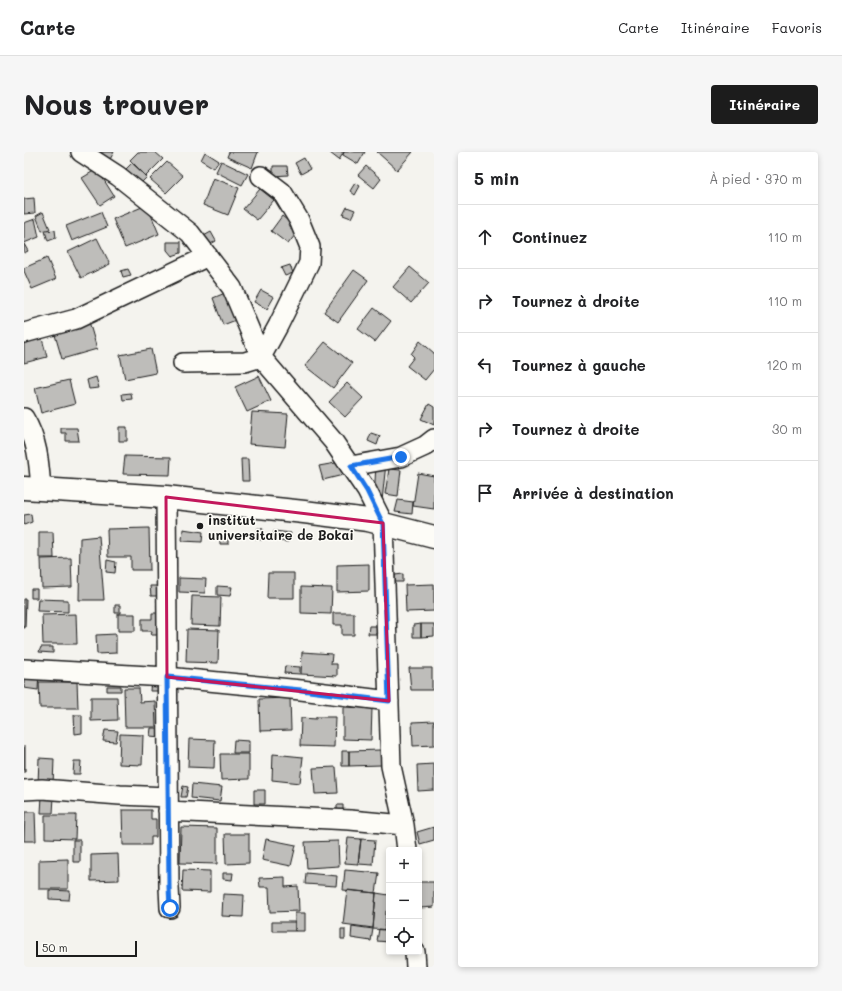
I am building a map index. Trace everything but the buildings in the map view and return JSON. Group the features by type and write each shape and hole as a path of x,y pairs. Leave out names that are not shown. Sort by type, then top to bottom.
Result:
{"highway":[{"path":"33,488 166,497 304,512 368,520 434,537"}],"street":[{"path":"81,152 118,176 190,233 232,288 260,357 333,441 367,491 383,524 391,766 404,825 406,847"},
{"path":"183,363 245,362 260,357 278,326 309,263 310,247 299,220 282,192 261,176"},
{"path":"24,333 76,318 208,256"},
{"path":"24,418 30,428 38,450 33,488"},
{"path":"351,466 401,457 425,446 434,439"},
{"path":"166,497 170,908"},
{"path":"24,668 167,677 301,690 389,701"},
{"path":"24,790 42,789 120,795 168,804 404,825"},
{"path":"415,955 416,967"}],"highlighted area":[{"path":"166,497 383,523 389,701 167,677"}],"place":[{"name":"institut universitaire de Bokai","path":"200,526"}],"route":[{"path":"170,908 167,677 301,690 389,701 383,524 367,491 351,466 401,457"}]}
